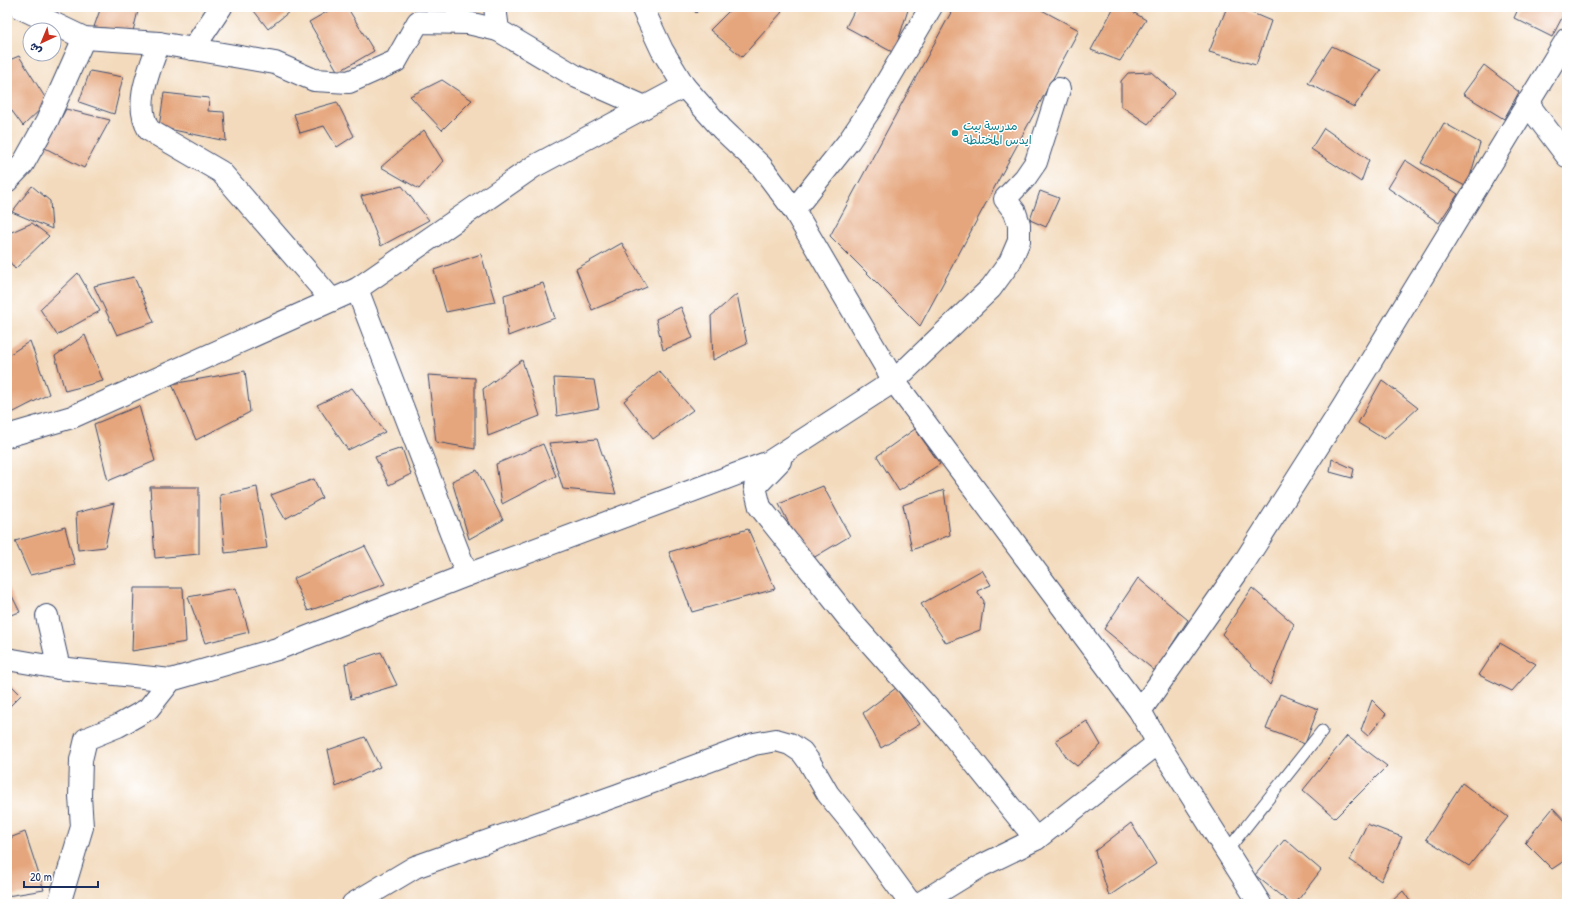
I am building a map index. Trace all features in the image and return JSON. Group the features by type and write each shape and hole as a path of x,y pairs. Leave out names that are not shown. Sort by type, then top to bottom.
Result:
{"street":[{"path":"20,7 84,38 159,43 275,63 314,80 349,82 396,61 418,22 468,23 498,30 577,77 645,107"},
{"path":"194,49 221,7"},
{"path":"495,7 498,30"},
{"path":"642,7 662,50 684,86 722,129 761,166 794,210 894,382 1140,711 1158,743 1260,904"},
{"path":"794,210 849,141 869,112 931,7"},
{"path":"7,181 23,164 47,121 84,38"},
{"path":"1140,711 1249,555 1343,407 1567,39"},
{"path":"159,43 145,85 142,112 144,122 149,130 221,172 332,300"},
{"path":"7,436 72,417 357,289 533,167 684,86"},
{"path":"769,462 894,382 991,288 1010,262 1019,240 1019,224 1015,212 1005,199 1025,178 1036,162 1060,89"},
{"path":"1527,103 1567,156"},
{"path":"357,289 466,575"},
{"path":"7,659 59,668 171,680 277,649 466,575 769,462 780,460 755,487 760,507 849,619 948,730 1036,839"},
{"path":"47,616 59,668"},
{"path":"59,904 82,827 80,796 81,760 86,739 118,726 148,709 171,680"},
{"path":"354,904 415,867 618,795 754,744 776,740 790,744 802,752 828,794 851,822 911,904"},
{"path":"919,904 982,866 1036,839 1158,743"}],"lane":[{"path":"1226,852 1322,731"}],"building":[{"path":"48,7 59,7 55,12"},
{"path":"101,7 139,7 133,31 94,27"},
{"path":"251,7 295,7 268,29"},
{"path":"335,7 347,7 374,51 338,72 309,22"},
{"path":"691,7 701,7 696,13"},
{"path":"733,7 776,7 782,12 742,57 710,30"},
{"path":"856,7 909,7 894,53 846,27"},
{"name":"مدرسة بيت ايدس المختلطة","path":"954,7 1036,7 1079,30 920,326 830,236"},
{"path":"1114,7 1125,7 1146,20 1120,61 1091,50"},
{"path":"1227,7 1238,7 1271,21 1256,65 1209,52"},
{"path":"1519,7 1567,8 1552,37 1514,18"},
{"path":"1332,46 1381,70 1354,107 1308,83"},
{"path":"19,56 48,102 23,126 12,111 7,111 7,61"},
{"path":"1484,65 1519,92 1504,119 1463,94"},
{"path":"90,71 123,77 114,114 79,102"},
{"path":"1151,72 1175,93 1148,124 1121,106 1121,81 1128,73"},
{"path":"442,80 472,100 442,130 410,96"},
{"path":"164,93 209,98 208,111 224,112 226,141 159,127"},
{"path":"337,102 354,136 337,147 324,126 300,133 294,114"},
{"path":"66,109 110,120 84,168 45,148"},
{"path":"1444,123 1480,143 1467,187 1421,163"},
{"path":"1324,128 1369,160 1361,182 1311,149"},
{"path":"424,130 443,161 419,189 381,167"},
{"path":"1405,160 1458,194 1439,223 1388,188"},
{"path":"32,186 50,201 52,229 12,212"},
{"path":"402,186 429,220 381,246 361,196"},
{"path":"1040,191 1059,198 1046,227 1030,220"},
{"path":"32,223 49,236 15,269 7,258 7,234"},
{"path":"622,243 647,287 592,310 576,269"},
{"path":"481,254 495,302 446,312 434,270"},
{"path":"78,273 100,311 57,335 40,309"},
{"path":"134,277 154,322 117,335 94,286"},
{"path":"543,283 555,318 508,336 504,295"},
{"path":"737,294 747,344 713,360 711,316"},
{"path":"681,307 693,338 663,350 656,319"},
{"path":"85,335 103,381 65,391 55,356"},
{"path":"30,341 49,394 10,414 7,406 7,356"},
{"path":"522,360 540,416 488,436 483,389"},
{"path":"245,371 250,412 196,440 172,384"},
{"path":"659,371 693,410 653,439 624,401"},
{"path":"428,375 475,378 475,449 436,442"},
{"path":"554,378 594,380 599,408 557,416"},
{"path":"1382,380 1418,408 1384,439 1358,423"},
{"path":"352,388 385,432 348,450 317,405"},
{"path":"139,406 155,461 108,481 94,424"},
{"path":"915,429 940,464 899,491 877,456"},
{"path":"597,439 616,494 563,489 549,443"},
{"path":"543,444 556,476 502,504 496,464"},
{"path":"402,448 411,474 389,485 375,457"},
{"path":"1332,459 1354,469 1352,478 1330,472"},
{"path":"477,470 503,520 469,539 452,481"},
{"path":"314,479 322,498 285,519 271,495"},
{"path":"823,486 850,536 808,561 779,504"},
{"path":"150,487 199,487 199,554 155,558"},
{"path":"257,487 267,548 225,553 220,495"},
{"path":"944,490 950,535 912,550 903,505"},
{"path":"114,503 105,547 78,550 76,513"},
{"path":"65,527 75,565 30,575 15,541"},
{"path":"748,529 775,589 692,612 669,552"},
{"path":"365,546 385,584 308,611 293,579"},
{"path":"982,570 991,585 977,591 984,601 980,630 946,643 921,604"},
{"path":"1138,578 1188,620 1155,671 1104,629"},
{"path":"7,586 20,612 7,616"},
{"path":"134,588 183,588 186,642 132,651"},
{"path":"236,588 249,632 205,643 188,597"},
{"path":"1252,588 1294,624 1270,685 1222,634"},
{"path":"1500,643 1536,664 1512,691 1479,675"},
{"path":"381,652 397,685 351,699 345,664"},
{"path":"7,681 21,695 7,709"},
{"path":"896,688 920,724 881,748 863,713"},
{"path":"1280,694 1318,709 1305,744 1266,729"},
{"path":"1372,700 1386,714 1368,736 1361,730"},
{"path":"1087,721 1101,745 1077,766 1067,758 1056,740"},
{"path":"1347,736 1387,766 1335,818 1303,790"},
{"path":"365,737 380,767 336,787 328,750"},
{"path":"1462,783 1508,817 1469,866 1426,839"},
{"path":"1553,808 1567,823 1567,859 1552,869 1525,842"},
{"path":"1131,823 1156,864 1109,896 1095,851"},
{"path":"1367,824 1402,837 1381,881 1350,860"},
{"path":"25,832 44,890 7,896 7,839"},
{"path":"1285,839 1321,870 1295,904 1291,904 1255,875"},
{"path":"1403,891 1412,904 1391,904 1391,902"}],"place":[{"name":"مدرسة بيت ايدس المختلطة","path":"955,133"}]}
